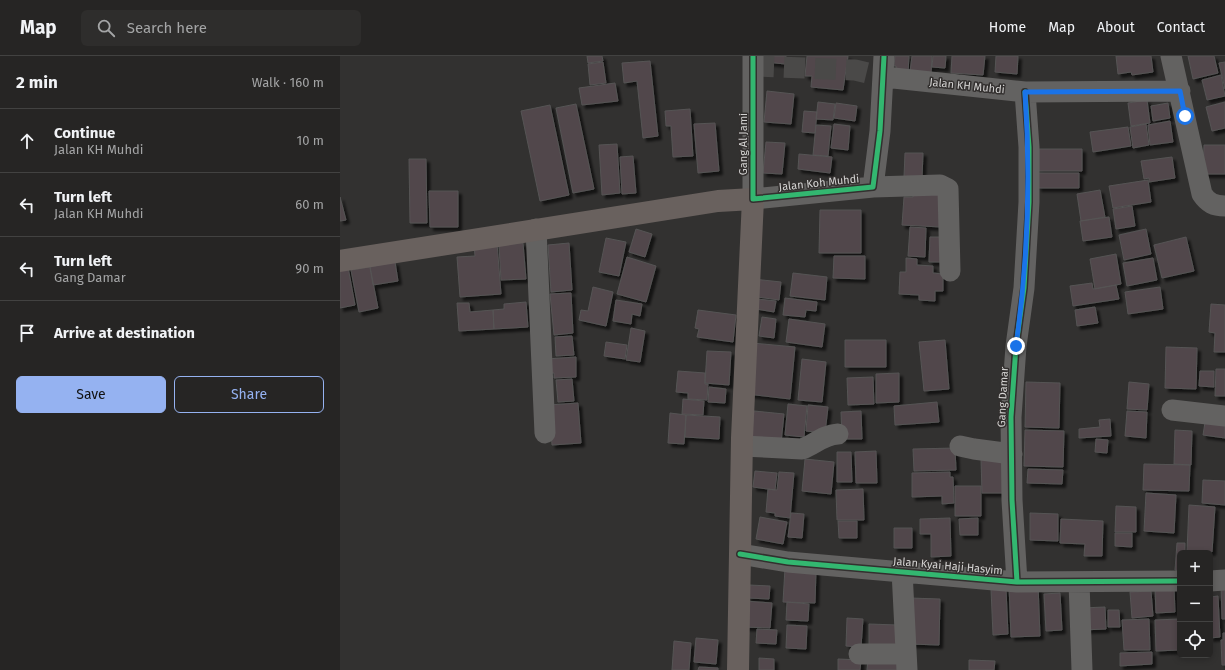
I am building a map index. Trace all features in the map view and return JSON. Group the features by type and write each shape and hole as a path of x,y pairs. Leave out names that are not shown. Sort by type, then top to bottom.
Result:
{"main road":[{"path":"340,261 718,201 753,199 742,446 738,670"}],"street":[{"name":"Gang Al Jami","path":"753,56 753,199"},
{"name":"Jalan Koh Muhdi","path":"753,199 873,187 884,77 884,56"},
{"path":"1171,56 1180,91 1196,175 1202,194 1206,202 1216,206 1225,206"},
{"name":"Jalan KH Muhdi","path":"884,77 1025,92 1180,91"},
{"name":"Gang Damar","path":"1017,582 1011,417 1016,346 1024,288 1029,202 1029,147 1025,92"},
{"path":"873,187 940,185 948,189 950,271"},
{"path":"536,229 545,433"},
{"path":"1172,410 1225,416"},
{"path":"742,446 802,449 823,437 838,434"},
{"path":"960,446 1012,454"},
{"name":"Jalan Kyai Haji Hasyim","path":"740,554 788,562 1017,582 1177,581"},
{"path":"859,654 907,662 902,571"},
{"path":"1213,581 1225,580"},
{"path":"1079,582 1082,670"}],"building":[{"path":"587,56 602,56 603,61 588,63"},
{"path":"756,56 786,56 785,64 756,61"},
{"path":"807,56 848,56 843,90 811,87 812,76 805,76"},
{"path":"895,56 909,56 908,73 896,73 896,66 894,66"},
{"path":"912,56 932,56 931,74 910,72"},
{"path":"933,56 946,56 945,68 932,67"},
{"path":"952,56 985,56 983,75 951,73"},
{"path":"996,56 1018,56 1017,74 995,72"},
{"path":"1116,56 1151,56 1153,72 1132,75 1131,72 1118,74"},
{"path":"1188,56 1214,56 1218,73 1193,79"},
{"path":"650,61 658,136 643,138 637,81 624,83 622,63"},
{"path":"603,62 606,83 590,85 588,64"},
{"path":"1225,62 1225,89 1219,63"},
{"path":"1221,75 1225,96 1207,100 1202,80"},
{"path":"615,83 618,101 582,105 579,88"},
{"path":"767,91 794,94 791,124 764,122"},
{"path":"1147,100 1150,123 1131,126 1128,103"},
{"path":"818,102 835,104 833,120 816,119"},
{"path":"1225,102 1225,128 1212,131 1206,107"},
{"path":"836,103 857,106 855,121 834,118"},
{"path":"1168,103 1170,118 1153,121 1151,106"},
{"path":"576,104 594,189 573,193 556,108"},
{"path":"550,105 569,195 540,201 521,111"},
{"path":"690,109 693,156 673,157 671,126 666,126 665,111"},
{"path":"804,111 817,112 815,133 802,132"},
{"path":"1170,121 1173,142 1150,145 1148,125"},
{"path":"715,123 719,171 698,173 694,124"},
{"path":"834,124 850,126 848,150 831,148"},
{"path":"1146,124 1149,145 1133,148 1130,127"},
{"path":"816,125 831,126 828,156 813,155"},
{"path":"1128,127 1131,146 1093,152 1090,132"},
{"path":"766,142 785,143 782,174 763,173"},
{"path":"617,144 620,193 602,195 599,145"},
{"path":"1204,145 1225,145 1225,174 1203,174"},
{"path":"1039,149 1082,149 1082,171 1039,171"},
{"path":"905,153 923,153 922,178 904,177"},
{"path":"799,154 832,157 830,173 798,169"},
{"path":"633,156 636,193 622,194 620,157"},
{"path":"1172,157 1175,178 1149,182 1149,178 1144,179 1141,161"},
{"path":"409,159 426,159 427,223 410,223"},
{"path":"1038,173 1079,173 1079,188 1038,188"},
{"path":"1148,180 1151,202 1113,208 1109,186"},
{"path":"1100,190 1105,217 1081,221 1077,194"},
{"path":"429,191 458,191 458,227 430,227"},
{"path":"913,192 942,193 941,227 902,225 904,197 913,197"},
{"path":"340,197 346,220 340,221"},
{"path":"1132,206 1135,226 1116,229 1113,209"},
{"path":"820,210 861,210 861,253 819,253"},
{"path":"1109,217 1112,237 1083,241 1080,221"},
{"path":"910,227 926,228 925,257 908,256"},
{"path":"636,229 652,234 645,257 629,252"},
{"path":"1146,229 1151,254 1124,260 1119,235"},
{"path":"930,237 943,237 942,262 929,262"},
{"path":"1186,237 1194,271 1162,278 1154,245"},
{"path":"606,238 626,242 619,276 599,272"},
{"path":"497,243 501,294 460,297 457,257 475,256 474,244"},
{"path":"523,243 526,279 501,280 499,245"},
{"path":"569,243 572,290 551,292 548,245"},
{"path":"1116,254 1121,284 1095,289 1090,259"},
{"path":"834,256 865,256 865,279 833,278"},
{"path":"627,257 656,266 646,302 617,294"},
{"path":"906,258 917,259 917,265 933,266 933,273 943,274 943,291 935,291 935,301 919,300 919,295 899,294 900,272 906,272"},
{"path":"1153,258 1157,280 1127,286 1123,263"},
{"path":"395,262 398,281 373,285 370,267"},
{"path":"348,267 355,305 340,308 340,268"},
{"path":"370,267 378,308 359,312 351,270"},
{"path":"793,273 827,277 825,300 790,296"},
{"path":"753,279 781,282 779,300 750,296"},
{"path":"1092,283 1093,289 1116,285 1119,299 1073,306 1070,286"},
{"path":"593,287 613,292 606,326 579,320 581,310 588,311"},
{"path":"1160,287 1163,309 1128,314 1125,292"},
{"path":"571,293 573,333 554,335 550,294"},
{"path":"785,298 817,302 816,311 806,310 805,317 783,315"},
{"path":"757,299 776,301 774,312 756,309"},
{"path":"616,300 642,304 640,316 632,314 631,324 613,321"},
{"path":"526,302 528,327 494,329 493,310 504,309 504,304"},
{"path":"457,303 469,303 470,312 493,310 494,329 459,331"},
{"path":"1211,304 1225,305 1225,352 1214,352 1215,333 1209,332"},
{"path":"1095,307 1098,323 1077,326 1075,310"},
{"path":"698,310 736,315 733,342 697,337 699,329 695,328"},
{"path":"762,317 776,319 774,338 759,336"},
{"path":"789,319 825,324 822,347 786,342"},
{"path":"631,328 645,331 640,362 626,360"},
{"path":"572,336 574,355 556,356 555,337"},
{"path":"845,340 886,340 886,367 845,367"},
{"path":"945,340 949,389 924,391 919,342"},
{"path":"606,342 627,345 625,359 604,356"},
{"path":"752,343 795,347 790,399 747,394"},
{"path":"1166,347 1197,348 1196,389 1165,388"},
{"path":"707,351 731,352 729,385 705,383"},
{"path":"576,357 576,377 554,378 554,373 546,373 546,359"},
{"path":"802,359 826,362 822,402 798,400"},
{"path":"1216,369 1225,369 1225,396 1215,396"},
{"path":"678,371 705,373 705,384 708,384 707,400 688,399 688,393 676,392"},
{"path":"1200,371 1214,371 1214,387 1199,386"},
{"path":"899,373 899,402 876,403 876,374"},
{"path":"873,377 874,404 848,405 847,378"},
{"path":"572,379 574,401 558,402 556,380"},
{"path":"1026,382 1060,383 1059,428 1025,427"},
{"path":"1129,382 1149,384 1147,410 1127,409"},
{"path":"709,387 726,389 725,403 708,402"},
{"path":"683,399 704,401 703,415 682,414"},
{"path":"937,402 939,422 895,425 894,406"},
{"path":"578,403 581,443 552,445 549,405"},
{"path":"788,404 807,406 804,437 785,435"},
{"path":"808,405 828,407 825,433 806,431"},
{"path":"754,411 784,414 781,443 751,440"},
{"path":"861,411 862,439 842,439 841,412"},
{"path":"1127,411 1147,412 1146,438 1125,436"},
{"path":"670,413 686,415 684,444 668,443"},
{"path":"686,415 720,417 719,439 685,437"},
{"path":"1206,416 1225,418 1225,438 1203,435"},
{"path":"1110,419 1111,436 1079,438 1079,429 1100,427 1099,420"},
{"path":"1025,430 1064,431 1063,467 1024,466"},
{"path":"1175,430 1192,431 1191,465 1174,464"},
{"path":"1096,439 1108,440 1107,453 1095,452"},
{"path":"955,448 956,470 914,471 913,449"},
{"path":"876,451 877,483 856,483 855,452"},
{"path":"837,452 851,452 852,482 837,482"},
{"path":"805,459 834,462 831,494 802,491"},
{"path":"981,459 1007,459 1008,493 982,493"},
{"path":"1144,464 1190,465 1189,491 1143,490"},
{"path":"1028,469 1063,470 1062,484 1027,483"},
{"path":"755,471 777,473 775,490 753,487"},
{"path":"779,472 794,473 790,518 775,516 775,513 766,512 768,489 777,490"},
{"path":"950,472 950,477 953,477 954,503 942,504 942,496 912,497 912,473"},
{"path":"1203,480 1225,481 1225,505 1202,503"},
{"path":"955,486 981,486 981,516 955,516"},
{"path":"863,489 864,520 837,520 836,490"},
{"path":"1146,493 1176,495 1174,533 1144,531"},
{"path":"1189,505 1215,507 1212,550 1187,550"},
{"path":"1116,506 1136,507 1136,532 1115,532"},
{"path":"791,513 804,514 802,538 788,537"},
{"path":"1030,513 1058,514 1058,541 1030,540"},
{"path":"760,517 787,522 783,544 756,539"},
{"path":"950,518 951,556 931,557 931,534 920,534 920,519"},
{"path":"978,518 978,535 960,535 959,519"},
{"path":"1061,519 1103,521 1102,556 1084,556 1085,544 1060,543"},
{"path":"838,521 857,521 857,538 839,538"},
{"path":"894,528 912,528 912,548 894,548"},
{"path":"1115,533 1132,533 1132,547 1115,546"},
{"path":"1177,543 1185,543 1185,550 1177,550 1177,570 1175,570"},
{"path":"785,568 816,570 815,603 783,602"},
{"path":"1038,584 1040,636 1011,637 1009,585"},
{"path":"1221,584 1225,584 1225,619 1222,619"},
{"path":"749,585 770,586 769,599 748,598"},
{"path":"1174,587 1175,612 1156,613 1155,588"},
{"path":"991,589 1006,589 1008,634 993,635"},
{"path":"1151,591 1153,616 1132,618 1130,592"},
{"path":"1060,593 1062,630 1046,631 1044,594"},
{"path":"1218,596 1220,637 1213,638 1213,622 1213,597"},
{"path":"910,598 940,599 939,645 909,644"},
{"path":"745,601 772,603 770,628 744,627"},
{"path":"787,602 809,604 808,621 786,620"},
{"path":"1105,607 1106,629 1082,630 1082,608"},
{"path":"1108,610 1119,610 1120,627 1108,627"},
{"path":"847,618 863,619 861,647 846,646"},
{"path":"1149,619 1150,650 1124,650 1122,620"},
{"path":"1177,619 1177,650 1156,651 1155,620"},
{"path":"869,624 897,625 897,647 869,647"},
{"path":"787,625 807,626 806,649 786,648"},
{"path":"757,629 777,630 776,644 756,643"},
{"path":"1223,633 1225,633 1225,665 1222,665 1221,640 1223,640"},
{"path":"696,638 718,640 716,664 694,662"},
{"path":"674,641 691,643 689,670 672,670"},
{"path":"1152,652 1152,664 1120,666 1120,653"},
{"path":"759,658 774,659 774,670 759,670"},
{"path":"838,659 861,660 860,670 838,670"},
{"path":"868,660 898,661 897,670 867,670"},
{"path":"969,660 995,661 994,670 969,670"},
{"path":"699,667 718,668 718,670 698,670"}],"tunnel":[{"path":"753,66 855,70 884,77"}],"cycle path":[{"path":"753,56 753,199 873,187 880,131 884,56"},
{"path":"1017,582 1012,500 1011,417 1016,346 1024,288 1029,202 1029,147 1025,92"},
{"path":"740,554 788,562 1017,582 1177,581"}],"route":[{"path":"1016,346 1024,288 1029,202 1029,147 1025,92 1180,91 1185,116"}]}
